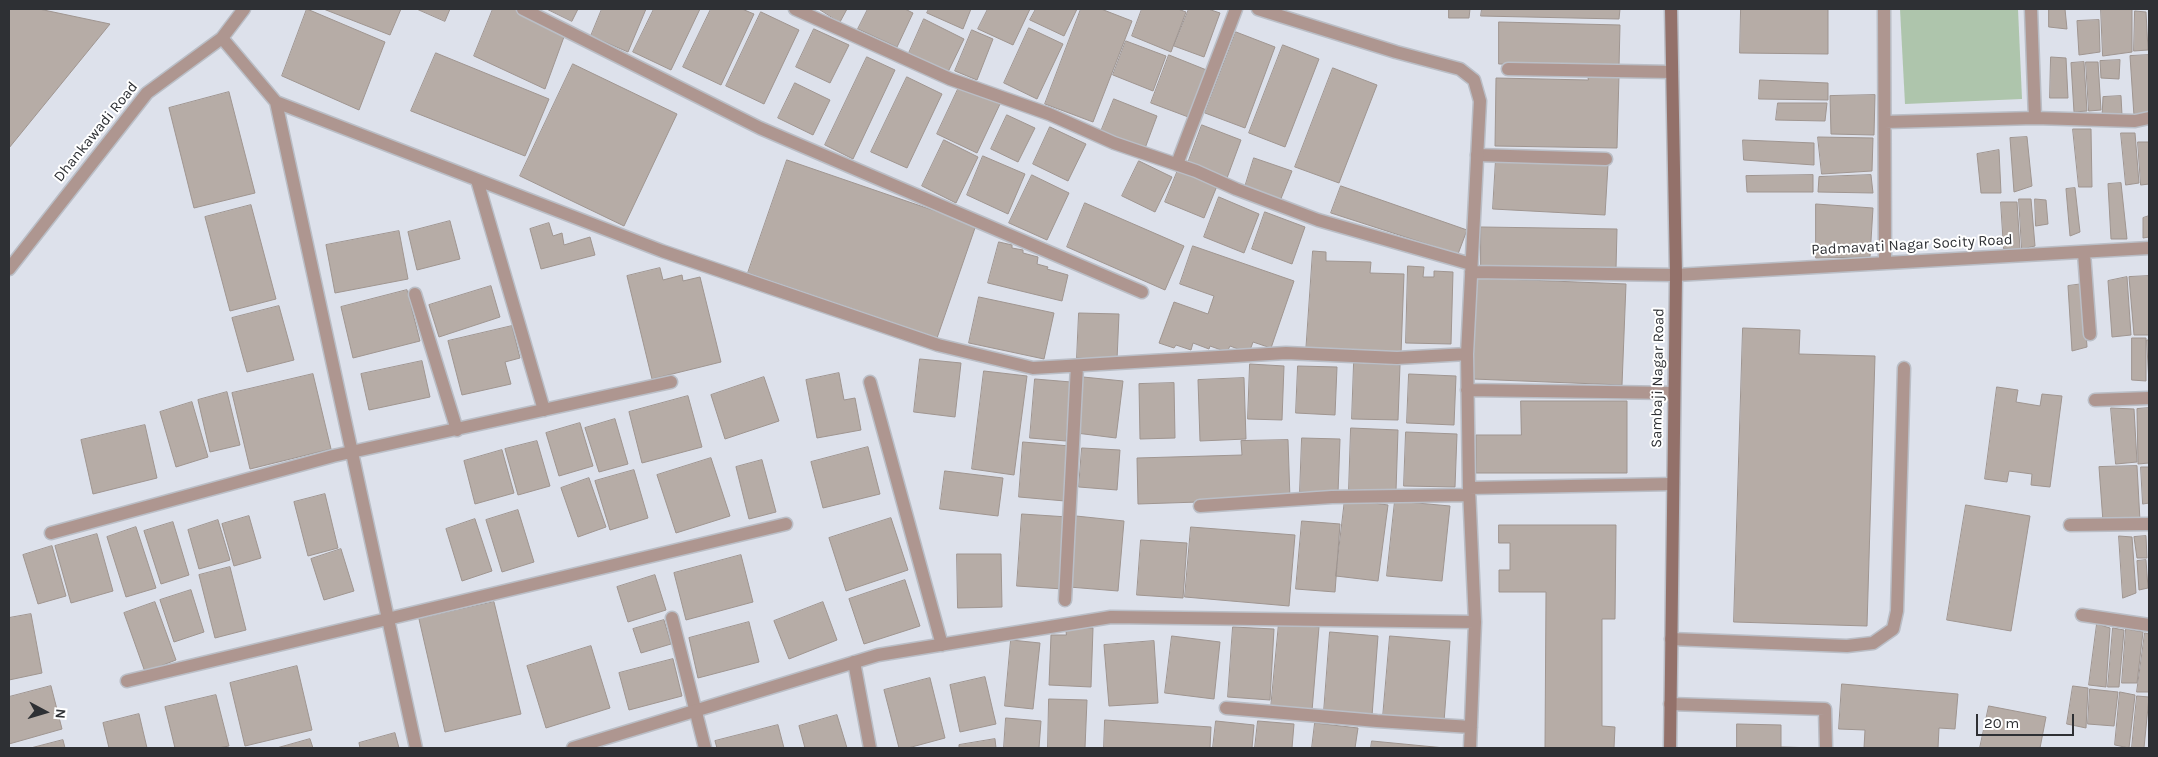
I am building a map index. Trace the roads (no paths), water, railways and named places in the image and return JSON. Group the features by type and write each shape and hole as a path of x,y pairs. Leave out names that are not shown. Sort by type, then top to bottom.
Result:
{"street":[{"name":"Dhankawadi Road","path":"9,269 147,92 222,38 244,9"},
{"path":"523,9 760,128 1142,292"},
{"name":"Padmavati Nagar Socity Road","path":"795,9 950,79 1048,114 1114,144 1177,164 1318,220 1471,268 1676,275 2149,248"},
{"path":"1177,164 1236,9"},
{"path":"1258,9 1396,52 1460,68 1474,80 1480,101 1466,354 1469,491 1475,622 1470,748"},
{"name":"Sambaji Nagar Road","path":"1670,748 1676,275 1671,9"},
{"path":"1884,9 1885,263"},
{"path":"2031,9 2035,118"},
{"path":"222,38 276,102 416,748"},
{"path":"1508,69 1672,72"},
{"path":"276,102 662,251 938,345 1033,368 1286,353 1397,358 1466,354"},
{"path":"1885,122 2035,118 2135,121 2149,118"},
{"path":"1477,155 1606,159"},
{"path":"477,180 544,410"},
{"path":"2084,253 2090,334"},
{"path":"415,294 457,430"},
{"path":"1065,600 1077,366"},
{"path":"1671,639 1847,646 1873,643 1893,629 1897,612 1904,368"},
{"path":"51,533 352,453 671,382"},
{"path":"870,382 942,645"},
{"path":"1467,390 1674,393"},
{"path":"2095,400 2149,398"},
{"path":"1200,506 1332,497 1672,484"},
{"path":"127,681 786,524"},
{"path":"2070,524 2149,524"},
{"path":"2082,615 2149,626"},
{"path":"572,748 878,655 1111,617 1475,622"},
{"path":"672,618 705,748"},
{"path":"854,662 870,748"},
{"path":"1670,704 1825,709 1826,748"},
{"path":"1226,708 1471,727"}]}
